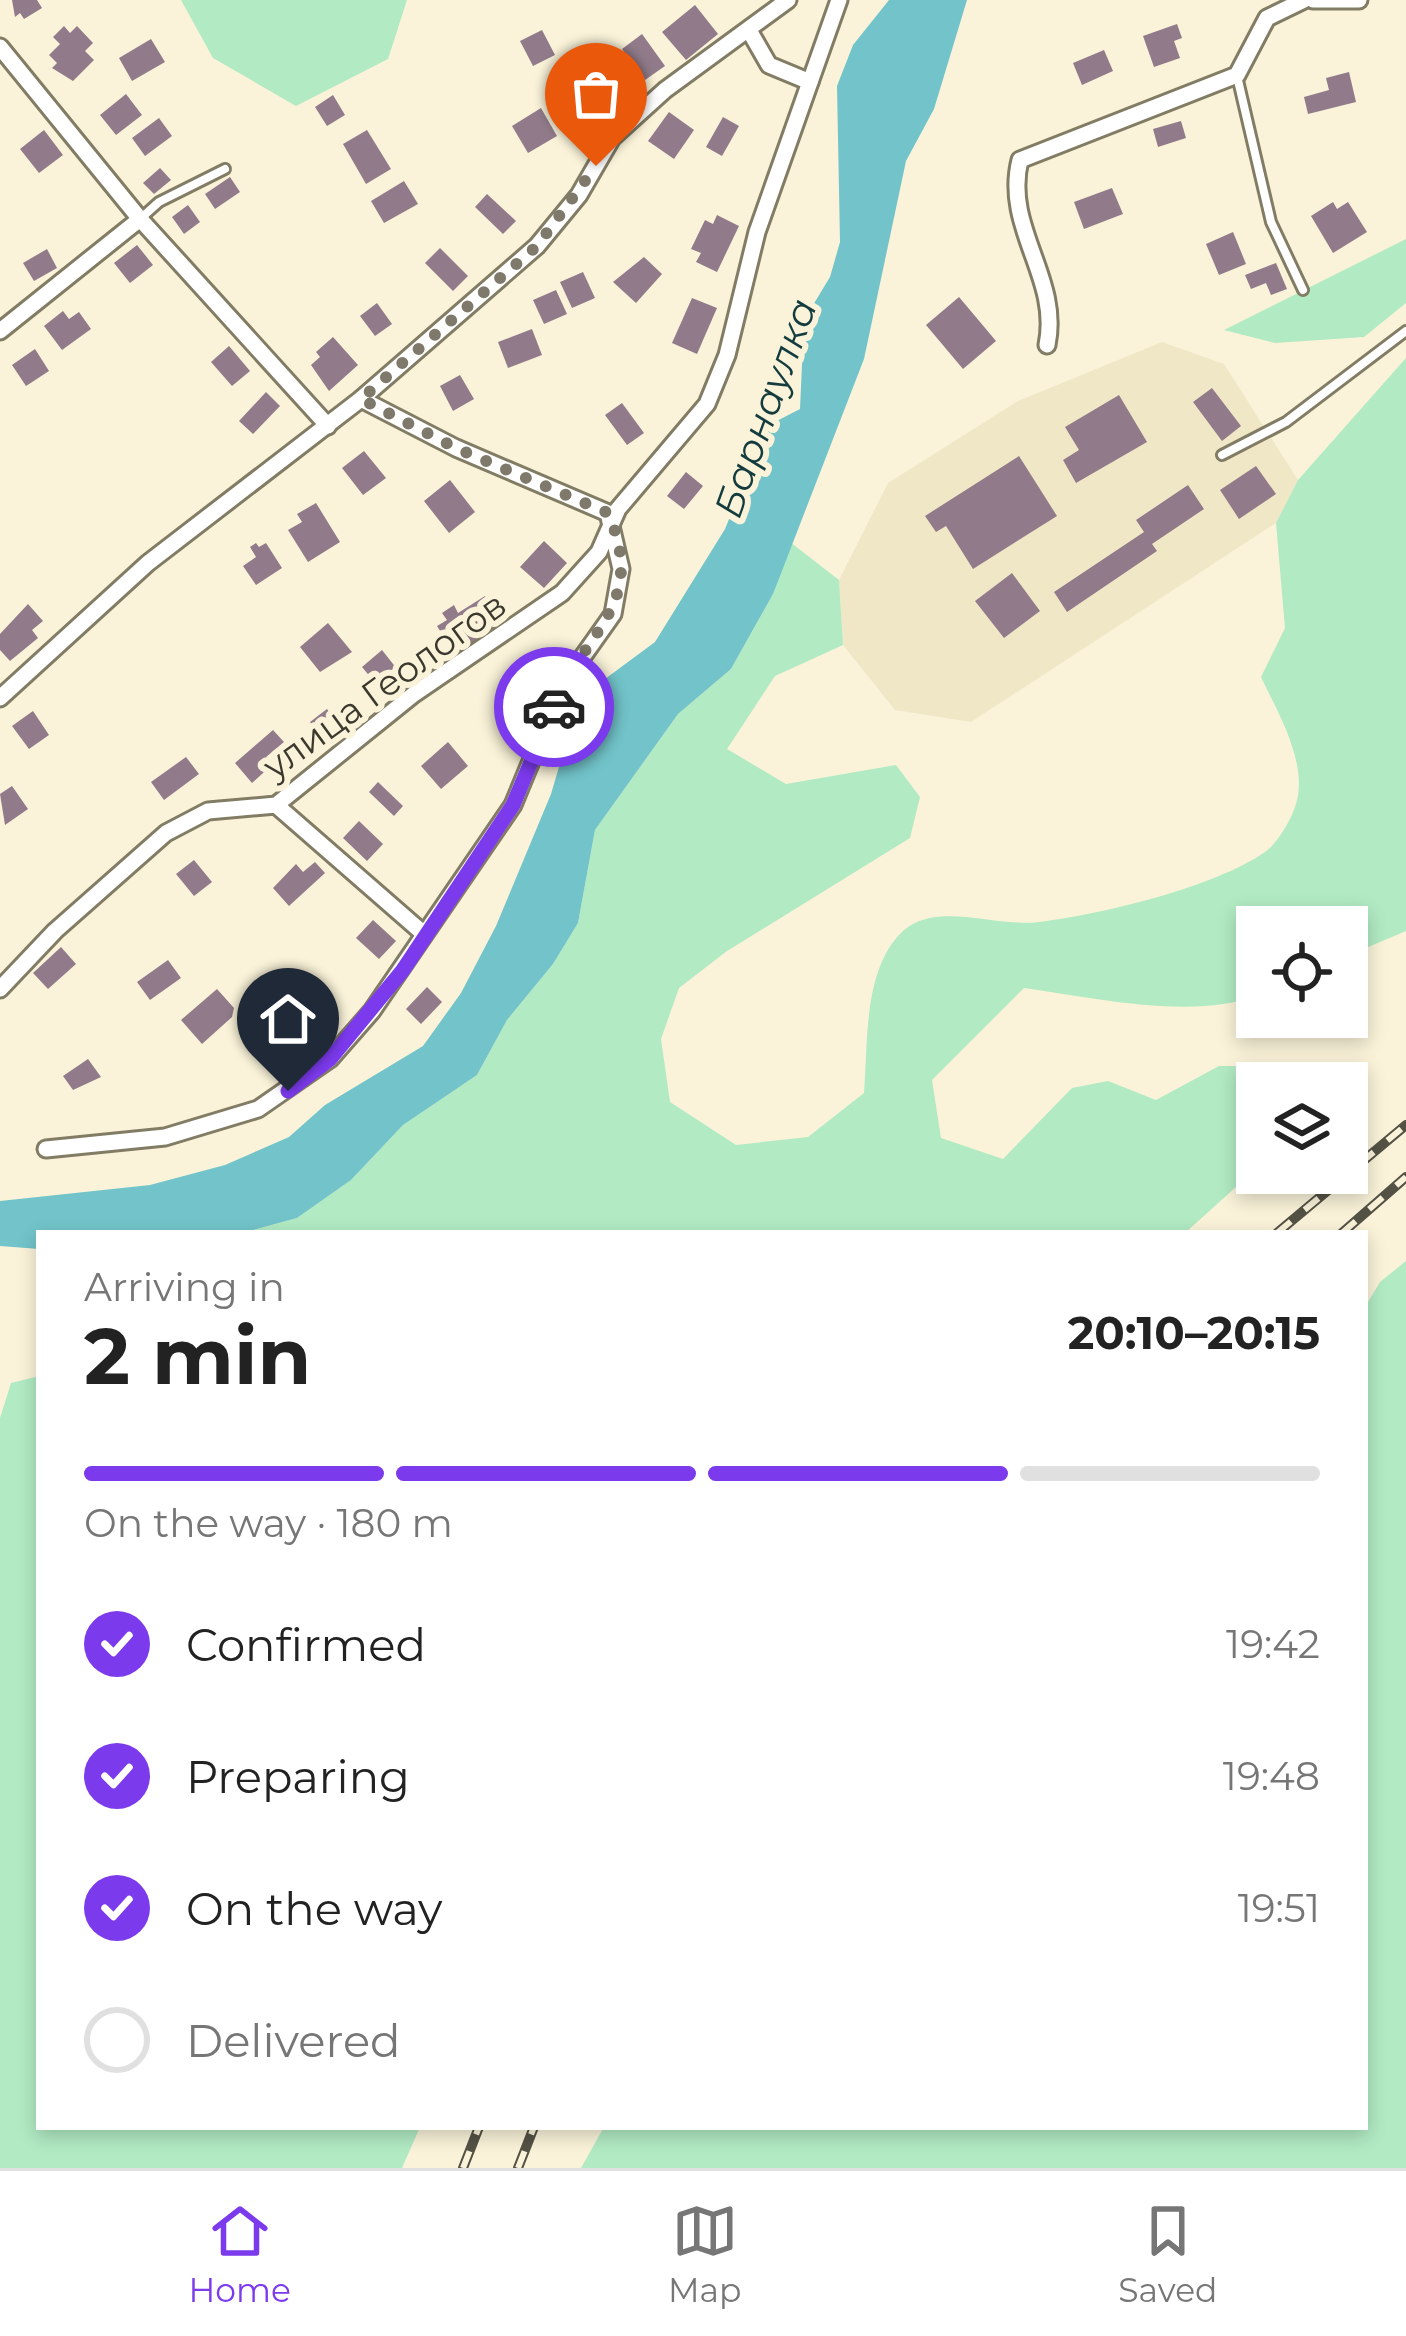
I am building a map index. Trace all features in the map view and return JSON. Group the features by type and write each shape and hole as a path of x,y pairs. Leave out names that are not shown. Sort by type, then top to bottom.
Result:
{"street":[{"path":"0,698 148,563 328,426 537,246 579,195 612,138 665,90 788,0"},
{"name":"улица Геологов","path":"0,989 127,865 189,816 276,805 414,694 562,593 599,552 618,509 706,404 727,355 757,232 839,0"},
{"path":"1047,345 1049,293 1018,222 1014,183 1020,160 1237,74 1267,18 1304,0"},
{"path":"1313,0 1359,0"},
{"path":"750,32 769,65 810,82"},
{"path":"0,47 140,219 328,426"},
{"path":"0,331 140,219"},
{"path":"46,1149 165,1137 258,1109 330,1059 382,998 513,805 562,686 614,614 621,569 613,524 598,506 456,448 361,399"},
{"path":"276,805 424,934"}],"lane":[{"path":"1237,74 1271,222 1303,290"},
{"path":"140,219 159,202 225,169"},
{"path":"1222,454 1286,422 1406,331"}],"shaded area":[{"path":"1162,342 1224,364 1298,480 1276,523 971,722 895,710 843,645 839,580 888,483 1018,401"}],"green space":[{"path":"181,0 407,0 388,59 296,106 213,58"},
{"path":"1406,239 1406,303 1364,337 1275,343 1224,330"},
{"path":"1406,358 1406,931 1368,947 1368,906 1236,906 1236,1002 1142,1005 1024,988 932,1080 941,1138 1003,1159 1072,1088 1108,1081 1156,1100 1219,1066 1236,1066 1236,1187 1188,1230 253,1230 297,1218 351,1180 403,1125 477,1075 507,1020 553,964 578,923 595,830 678,714 731,669 773,594 790,542 839,580 843,645 775,676 727,749 786,784 896,765 920,797 910,838 727,951 679,988 661,1039 670,1102 736,1145 808,1137 864,1093 873,989 887,951 913,924 946,916 1022,923 1094,913 1187,888 1265,852 1287,825 1299,791 1290,740 1261,677 1285,628 1276,523 1298,480"},
{"path":"1406,1261 1406,2168 581,2168 602,2130 1368,2130 1368,1302 1380,1282"},
{"path":"36,1377 36,2130 419,2130 402,2168 0,2168 0,1418 11,1383"}],"water":[{"path":"889,0 967,0 934,109 906,161 864,359 773,594 731,669 678,714 595,830 578,923 553,964 507,1020 477,1075 403,1125 351,1180 297,1218 253,1230 36,1230 36,1249 0,1246 0,1201 150,1185 225,1165 289,1137 325,1105 423,1046 461,993 496,926 551,794 574,716 605,679 655,642 725,529 767,426 800,409 804,320 830,277 840,242 837,86 853,45"}],"building":[{"path":"12,0 37,0 42,8 24,19 20,13 15,17"},
{"path":"695,5 718,34 686,60 662,32"},
{"path":"1177,24 1182,38 1174,41 1180,58 1154,67 1143,36"},
{"path":"64,26 70,33 77,26 93,43 85,51 94,60 73,81 52,68 57,63 49,55 60,44 53,37"},
{"path":"542,30 555,55 533,66 520,41"},
{"path":"642,34 665,66 645,80 622,49"},
{"path":"151,39 165,62 132,81 119,58"},
{"path":"1104,50 1113,71 1082,85 1073,63"},
{"path":"1349,72 1356,102 1308,114 1304,97 1329,90 1326,78"},
{"path":"126,94 142,115 116,135 100,115"},
{"path":"333,95 345,115 327,126 315,107"},
{"path":"594,97 609,114 595,126 580,108"},
{"path":"541,108 557,136 528,153 512,126"},
{"path":"669,112 694,130 674,159 648,141"},
{"path":"723,117 739,126 722,156 706,147"},
{"path":"159,118 172,136 145,156 132,138"},
{"path":"1181,121 1186,138 1158,147 1153,129"},
{"path":"44,130 63,155 39,173 20,149"},
{"path":"367,130 391,169 366,184 343,144"},
{"path":"160,168 171,180 154,194 143,183"},
{"path":"230,177 240,192 215,209 205,194"},
{"path":"404,181 418,204 384,223 371,201"},
{"path":"1112,188 1123,214 1084,229 1074,202"},
{"path":"487,194 516,221 503,234 475,207"},
{"path":"1333,202 1337,209 1348,202 1367,232 1333,253 1311,216"},
{"path":"188,205 200,222 184,234 172,217"},
{"path":"717,215 739,226 717,272 696,262 701,253 691,249 705,220 713,224"},
{"path":"1233,232 1246,264 1219,275 1206,244"},
{"path":"137,245 153,265 130,283 114,263"},
{"path":"440,248 468,276 453,291 425,263"},
{"path":"47,249 57,268 34,281 23,263"},
{"path":"644,257 662,274 636,303 613,282"},
{"path":"1276,263 1287,289 1271,295 1266,283 1251,289 1245,275"},
{"path":"583,272 595,298 572,308 560,282"},
{"path":"556,290 567,314 544,324 533,300"},
{"path":"959,297 996,341 963,369 926,325"},
{"path":"692,298 717,308 697,354 672,343"},
{"path":"377,303 392,324 375,336 360,316"},
{"path":"63,311 69,319 79,312 91,329 62,350 44,326"},
{"path":"532,329 542,355 508,368 498,342"},
{"path":"333,337 358,365 329,391 311,365 320,357 316,352"},
{"path":"229,346 250,371 232,386 211,362"},
{"path":"35,349 49,371 26,386 12,365"},
{"path":"460,375 474,399 453,411 440,386"},
{"path":"1212,388 1241,426 1222,441 1193,402"},
{"path":"266,392 280,406 253,434 239,421"},
{"path":"1119,395 1147,442 1076,483 1063,460 1079,450 1065,427"},
{"path":"622,403 644,433 627,445 605,415"},
{"path":"364,451 386,478 363,495 342,468"},
{"path":"1019,456 1057,516 973,569 946,526 936,532 925,516"},
{"path":"1256,466 1276,494 1239,519 1220,490"},
{"path":"686,472 703,486 684,509 667,496"},
{"path":"450,480 475,512 449,533 424,501"},
{"path":"1188,485 1204,509 1152,544 1157,551 1067,612 1054,592 1144,532 1136,520"},
{"path":"316,503 340,542 308,562 288,530 302,522 297,514"},
{"path":"544,541 567,563 544,588 520,567"},
{"path":"256,543 259,547 266,543 282,568 256,585 243,566 256,557 250,547"},
{"path":"1012,573 1040,611 1004,638 975,601"},
{"path":"485,596 503,625 455,655 437,626 447,620 442,613 454,605 458,613"},
{"path":"28,604 43,621 32,630 38,638 10,661 0,650 0,634"},
{"path":"328,623 352,652 320,672 300,647"},
{"path":"382,650 397,669 377,685 362,667"},
{"path":"327,709 339,725 321,738 310,722"},
{"path":"33,711 49,735 29,749 12,726"},
{"path":"273,730 284,742 266,757 273,764 252,783 235,763"},
{"path":"448,742 468,766 441,789 421,766"},
{"path":"186,757 199,774 164,800 151,782"},
{"path":"378,782 403,806 394,816 369,792"},
{"path":"12,786 28,809 5,825 0,794"},
{"path":"359,821 383,844 367,861 343,838"},
{"path":"194,860 212,882 194,896 176,874"},
{"path":"315,862 325,873 289,906 273,888 296,864 303,872"},
{"path":"373,920 396,941 379,959 356,938"},
{"path":"61,947 76,964 48,989 33,973"},
{"path":"168,960 181,978 150,1000 137,982"},
{"path":"427,987 442,1002 421,1024 406,1009"},
{"path":"217,989 234,1008 232,1017 202,1044 181,1020"},
{"path":"88,1059 101,1077 73,1090 63,1076"}],"railway":[{"path":"1281,1230 1406,1125"},
{"path":"1345,1230 1406,1177"},
{"path":"463,2168 478,2130"},
{"path":"518,2168 533,2130"}],"way so far":[{"path":"554,707 562,686 614,614 619,598 621,569 608,513 456,448 361,399 385,373 447,326 537,246 596,166"}],"route":[{"path":"288,1091 330,1059 403,970 459,879 513,805 554,707"}],"water label":[{"name":"Барнаулка","path":"765,408"}]}
